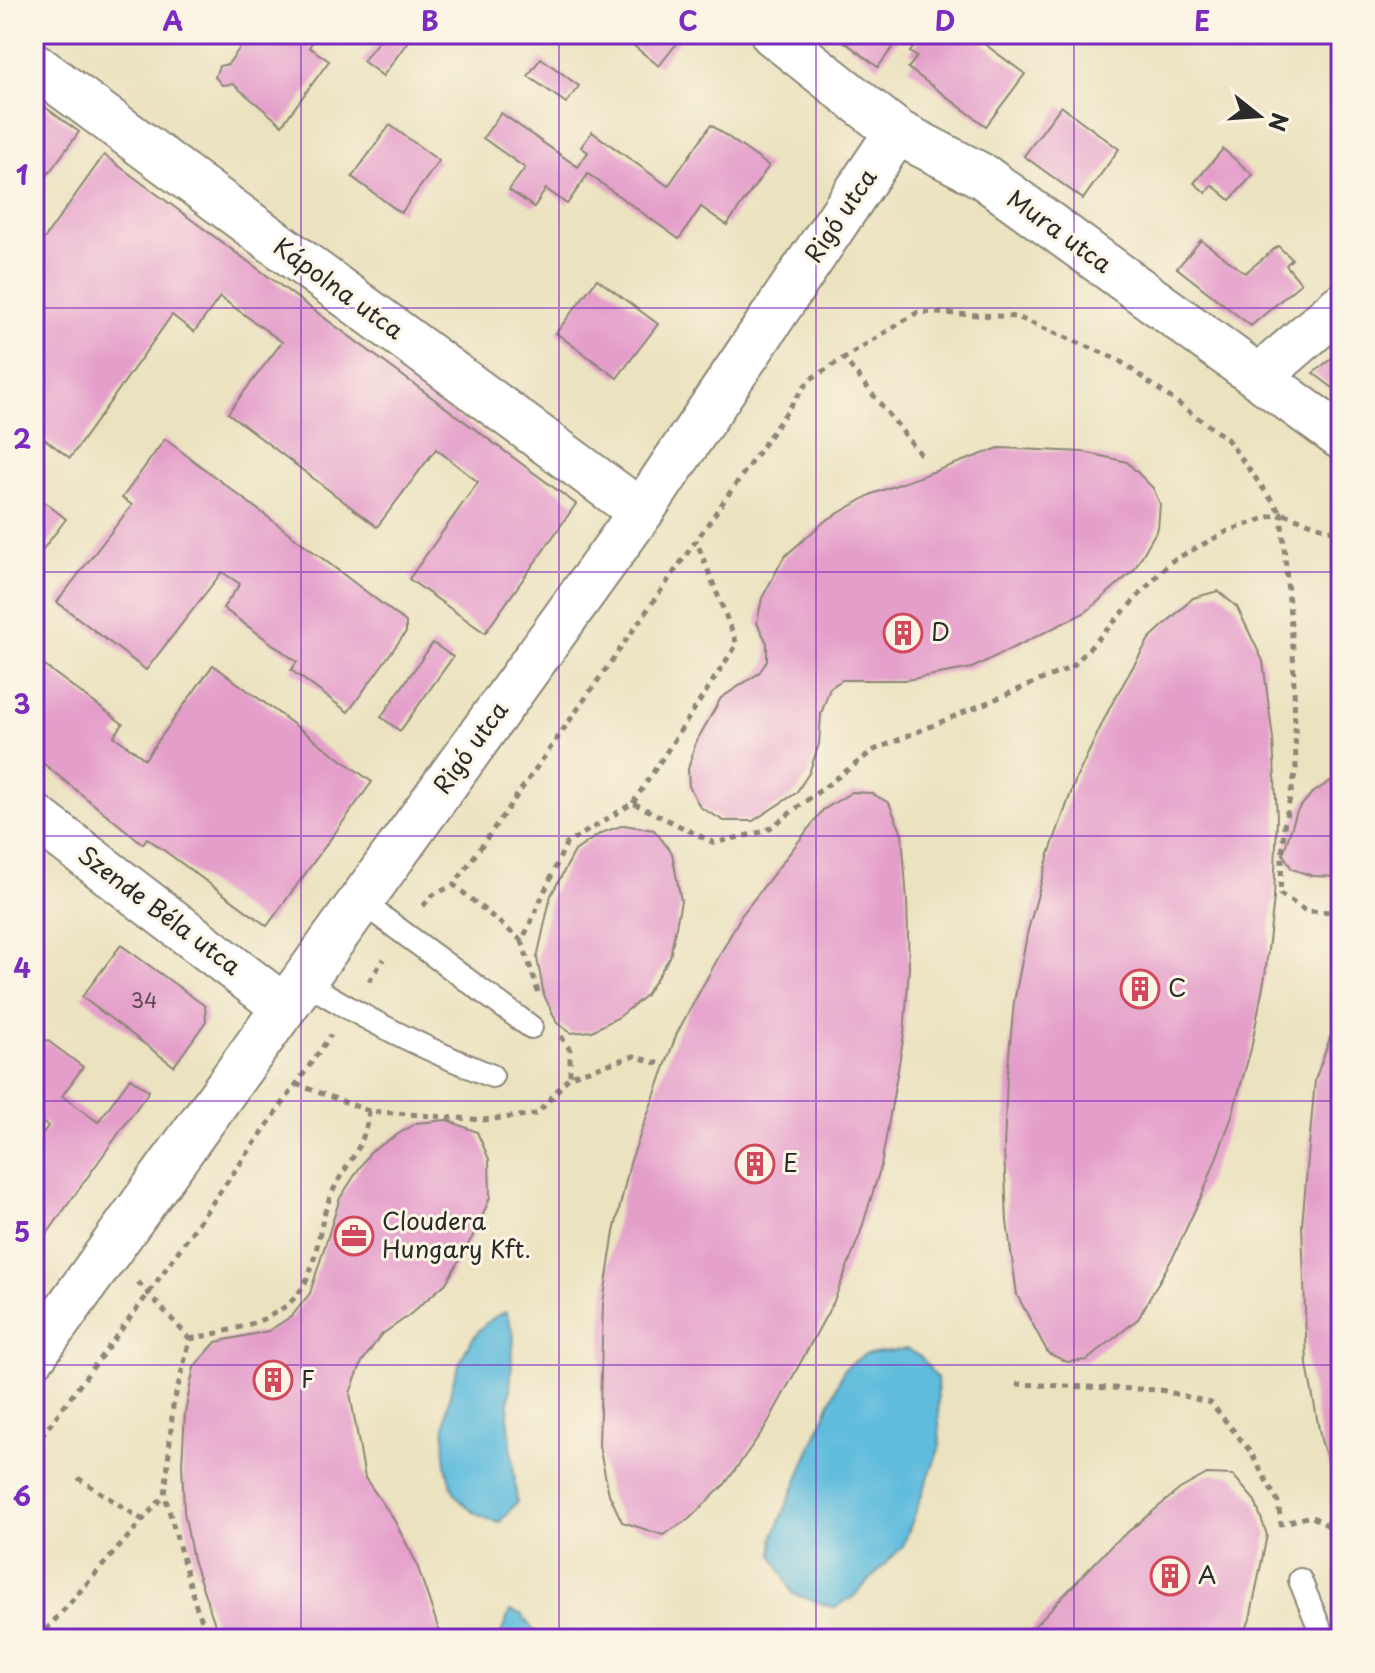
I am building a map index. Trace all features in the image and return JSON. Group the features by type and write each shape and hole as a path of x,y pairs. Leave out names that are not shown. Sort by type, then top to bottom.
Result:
{"street":[{"name":"Mura utca","path":"773,34 897,132 984,177 1341,437"},
{"name":"Kápolna utca","path":"34,65 641,512"},
{"name":"Rigó utca","path":"34,1355 641,512 897,132"},
{"path":"1259,377 1341,306"},
{"name":"Szende Béla utca","path":"34,816 293,993"}],"lane":[{"path":"360,901 531,1027"},
{"path":"293,993 349,1010 424,1049 492,1076"},
{"path":"1300,1580 1324,1639"}],"path":[{"path":"34,1446 148,1294 402,932 433,895 454,885 809,380 842,356 918,312 1017,317 1117,359 1227,439 1281,513 1293,648 1296,769 1284,826 1280,894 1306,911 1341,912"},
{"path":"842,356 922,456"},
{"path":"633,803 714,843 766,831 874,750 1072,667 1170,562 1228,531 1281,513 1341,534"},
{"path":"522,941 566,844 633,803 737,644 696,539"},
{"path":"454,885 522,941 543,1005"},
{"path":"556,1027 570,1050 570,1076"},
{"path":"296,1084 369,1111 483,1120 537,1114 570,1076 634,1056 664,1065"},
{"path":"190,1339 245,1327 289,1305 306,1281 331,1193 365,1139 369,1111"},
{"path":"109,1250 190,1339"},
{"path":"190,1339 173,1406 165,1496 196,1606 210,1639"},
{"path":"1016,1384 1161,1390 1211,1403 1250,1451 1278,1502 1281,1524 1311,1516 1341,1533"},
{"path":"78,1478 143,1520"},
{"path":"38,1639 165,1496"}],"water":[{"path":"506,1312 514,1335 508,1415 517,1502 499,1523 472,1511 460,1501 446,1467 444,1442 451,1388 460,1362 487,1322"},
{"path":"907,1349 921,1357 937,1378 940,1446 903,1546 853,1597 835,1608 793,1594 773,1555 773,1538 844,1369 865,1354"},
{"path":"510,1611 521,1614 540,1639 499,1639"}],"building":[{"path":"250,34 318,34 309,47 329,61 282,125 233,84 222,85 215,77 219,66 228,64"},
{"path":"384,34 413,34 383,76 363,61"},
{"path":"619,34 684,34 659,66"},
{"path":"834,34 903,34 878,67"},
{"path":"924,34 971,34 1025,74 986,126 908,68 917,57 910,52"},
{"path":"541,58 579,86 566,103 528,76"},
{"path":"34,99 79,132 34,193"},
{"path":"1061,106 1119,149 1083,199 1024,156"},
{"path":"501,113 578,167 588,152 581,147 592,132 668,186 711,125 769,166 727,225 701,207 679,239 588,174 567,204 546,189 534,207 509,190 525,168 483,138"},
{"path":"390,125 439,161 401,213 352,177"},
{"path":"1223,149 1253,175 1230,200 1212,185 1206,193 1194,183"},
{"path":"104,155 576,504 485,633 409,579 478,482 436,449 377,527 228,413 282,342 220,297 194,332 172,315 70,458 34,431 34,253"},
{"path":"1201,240 1245,273 1278,246 1292,259 1286,265 1301,283 1251,326 1177,268"},
{"path":"597,279 658,324 617,378 556,333"},
{"path":"1341,351 1341,394 1313,373"},
{"path":"165,439 406,622 406,632 348,712 291,670 297,662 223,608 240,584 222,572 146,670 57,602 132,505 122,498"},
{"name":"D","path":"999,448 1084,452 1127,462 1153,488 1160,504 1158,528 1134,570 1086,612 972,668 906,680 842,680 830,688 821,714 819,744 809,773 796,793 753,821 724,821 700,807 689,786 688,769 696,742 721,698 759,673 767,661 767,643 757,623 762,598 784,557 825,521 872,494"},
{"path":"34,494 66,519 34,561"},
{"name":"C","path":"1218,591 1237,607 1263,661 1273,739 1277,818 1274,898 1265,976 1251,1049 1231,1119 1205,1188 1174,1255 1138,1319 1087,1360 1067,1362 1048,1353 1017,1295 1007,1222 1004,1149 1007,1076 1014,1002 1028,930 1049,854 1076,779 1110,707 1149,639 1193,598"},
{"path":"433,643 453,657 400,731 381,717"},
{"path":"34,658 123,724 114,736 145,759 213,665 372,782 267,926 147,838 143,844 34,756"},
{"path":"1341,774 1341,877 1313,876 1292,869 1283,854 1297,811 1311,794"},
{"name":"E","path":"852,792 871,793 889,803 902,834 909,968 904,1035 881,1166 860,1234 834,1301 766,1426 725,1484 689,1519 663,1535 622,1522 609,1494 599,1446 603,1303 614,1232 630,1163 677,1033 741,916 823,810"},
{"path":"624,825 654,830 672,853 681,901 670,957 645,996 619,1017 592,1031 571,1033 557,1023 544,995 537,958 551,895 575,851 601,833"},
{"path":"121,945 205,1006 206,1021 174,1066 82,997"},
{"path":"1341,1007 1340,1498 1321,1440 1307,1365 1302,1225 1315,1080"},
{"path":"47,1040 83,1067 62,1096 98,1122 130,1078 149,1091 34,1252 34,1146 48,1126 34,1117 34,1087 39,1080 34,1076 34,1058"},
{"name":"F","path":"447,1120 477,1132 489,1159 490,1197 478,1227 446,1283 381,1335 362,1362 350,1393 365,1478 393,1518 416,1562 442,1639 220,1639 193,1560 184,1512 182,1463 185,1413 194,1367 216,1342 268,1331 292,1316 310,1293 340,1198 370,1152 416,1123"},
{"name":"A","path":"1207,1474 1233,1475 1255,1501 1267,1535 1250,1619 1242,1639 1022,1639 1112,1545 1180,1489"}],"place":[{"name":"D","path":"903,633"},
{"name":"C","path":"1140,989"},
{"name":"E","path":"755,1164"},
{"name":"Cloudera Hungary Kft.","path":"354,1236"},
{"name":"F","path":"273,1380"},
{"name":"A","path":"1170,1576"}]}
